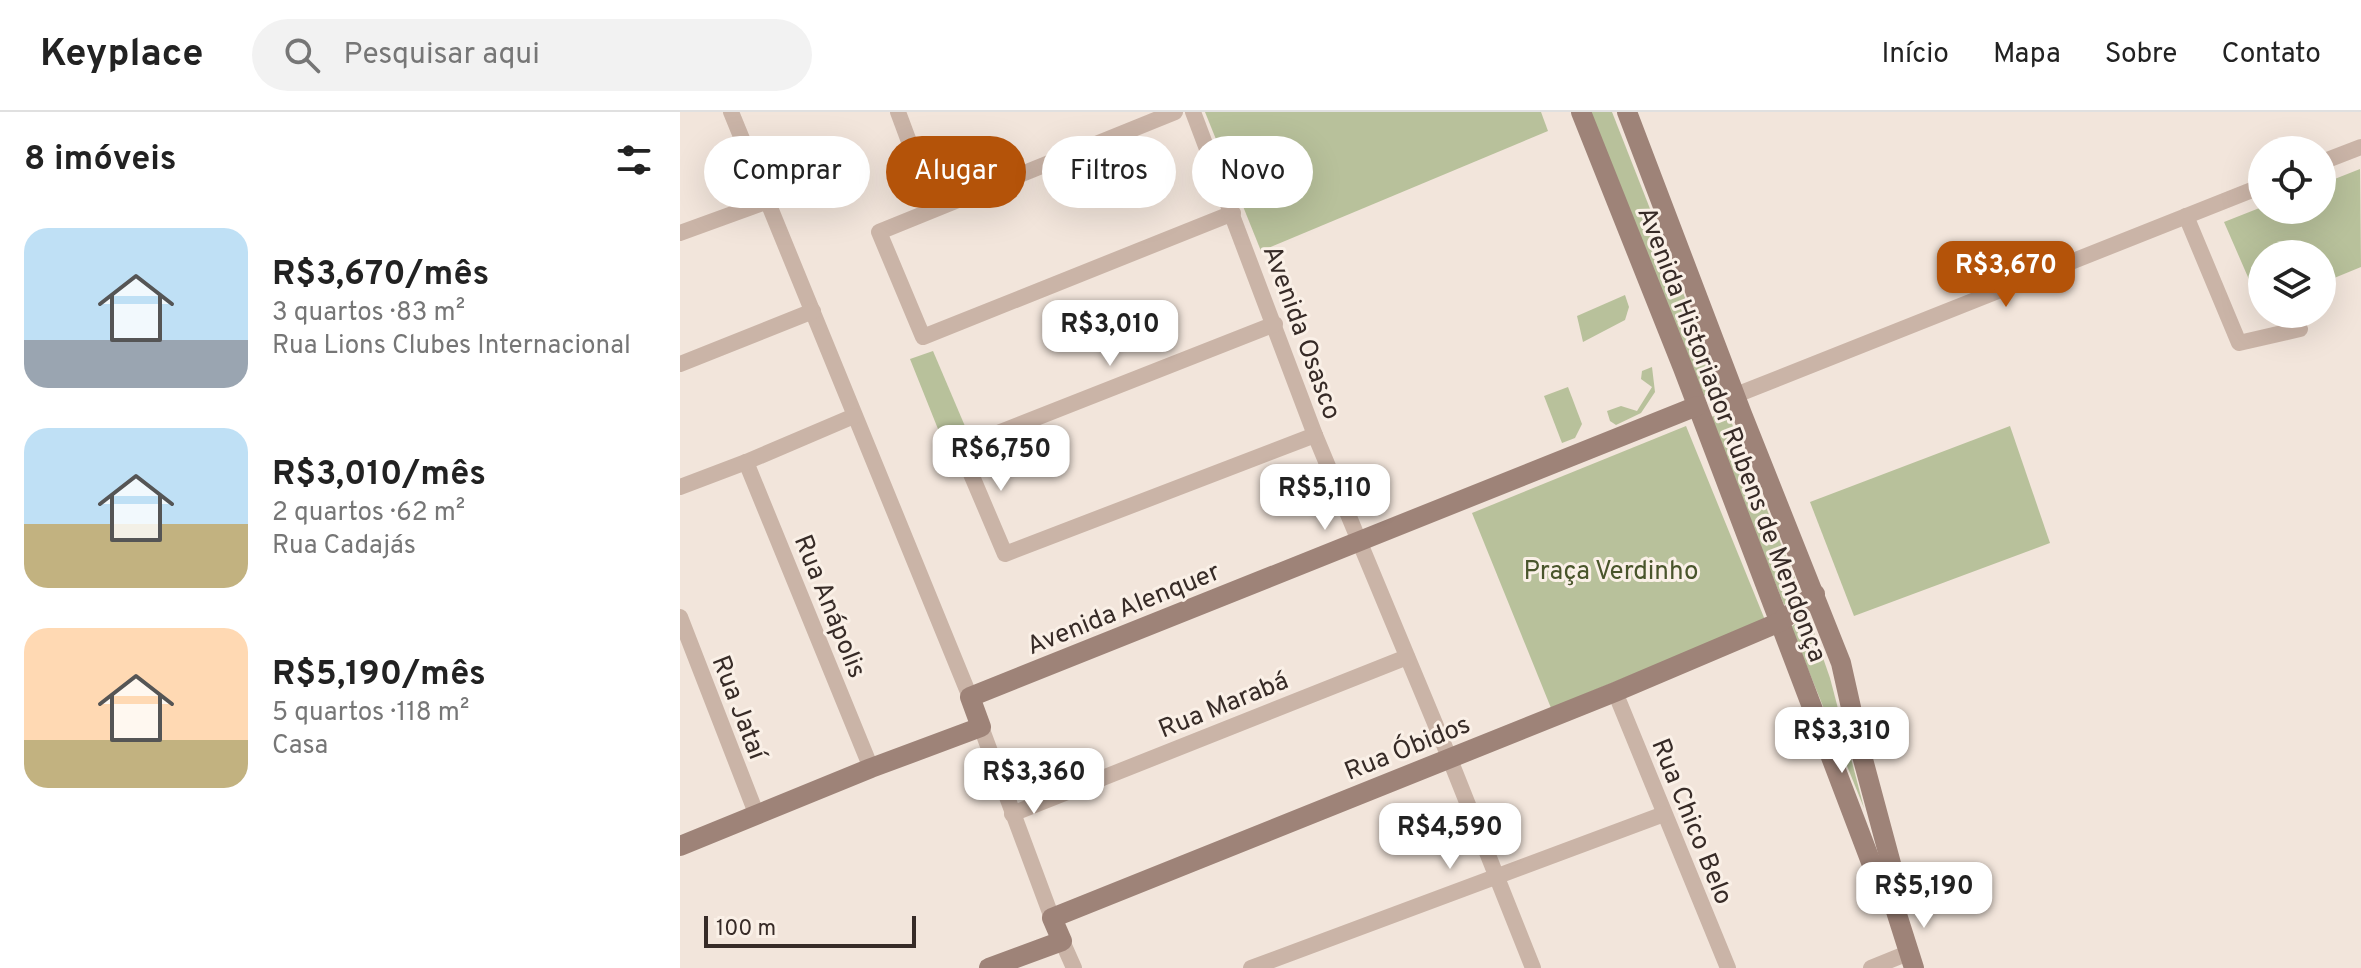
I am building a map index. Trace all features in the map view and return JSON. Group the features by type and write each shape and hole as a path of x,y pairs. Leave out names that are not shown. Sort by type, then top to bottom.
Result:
{"street":[{"path":"731,112 741,136"},
{"path":"898,112 934,209"},
{"path":"1175,112 879,232 923,337 1233,213"},
{"name":"Avenida Osasco","path":"1193,112 1315,435 1533,968"},
{"name":"Avenida Historiador Rubens de Mendonça","path":"1581,112 1697,406 1826,749 1877,878 1894,905 1911,961"},
{"name":"Avenida Historiador Rubens de Mendonça","path":"1627,112 1841,663 1893,871 1896,886 1894,905"},
{"path":"2336,157 2361,147"},
{"path":"1736,395 2248,192"},
{"path":"680,233 749,208"},
{"path":"771,208 970,697 1012,814 1074,968"},
{"path":"2186,216 2239,343 2300,329"},
{"path":"680,364 813,311"},
{"path":"1275,324 960,448 1005,554 1315,435"},
{"name":"Avenida Alenquer","path":"970,697 1697,406"},
{"path":"680,487 854,416"},
{"name":"Rua Anápolis","path":"746,462 871,768"},
{"name":"Rua Óbidos","path":"1052,918 1615,692 1780,622 1815,594"},
{"name":"Rua Jataí","path":"680,617 756,813"},
{"name":"Rua Marabá","path":"1012,814 1407,657"},
{"name":"Rua Chico Belo","path":"1615,692 1728,968"},
{"path":"680,846 756,813 981,727"},
{"path":"1826,749 1849,754 1861,752"},
{"path":"1251,968 1664,814"},
{"path":"989,968 1062,941"},
{"path":"1871,968 1911,961"}],"green space":[{"path":"1205,112 1541,112 1548,131 1261,251 1244,208 1313,208 1313,136 1215,136"},
{"path":"1590,112 1612,112 1722,392 1702,396"},
{"path":"2360,169 2361,267 2336,277 2336,240 2248,240 2248,277 2224,222 2248,213 2248,224 2336,224 2336,178"},
{"path":"1625,295 1629,307 1625,320 1583,342 1577,316"},
{"path":"933,351 970,438 946,449 910,359"},
{"path":"1652,367 1655,392 1641,413 1616,425 1610,421 1607,411 1621,406 1637,411 1652,387 1641,379 1642,371"},
{"path":"1568,387 1582,424 1575,438 1562,443 1544,396"},
{"path":"1728,414 1799,588 1798,595 1784,605 1709,417"},
{"name":"Praça Verdinho","path":"1686,426 1765,620 1551,708 1472,513"},
{"path":"2010,426 2050,543 1854,616 1810,502"},
{"path":"1808,615 1830,678 1864,808 1791,627"}]}
